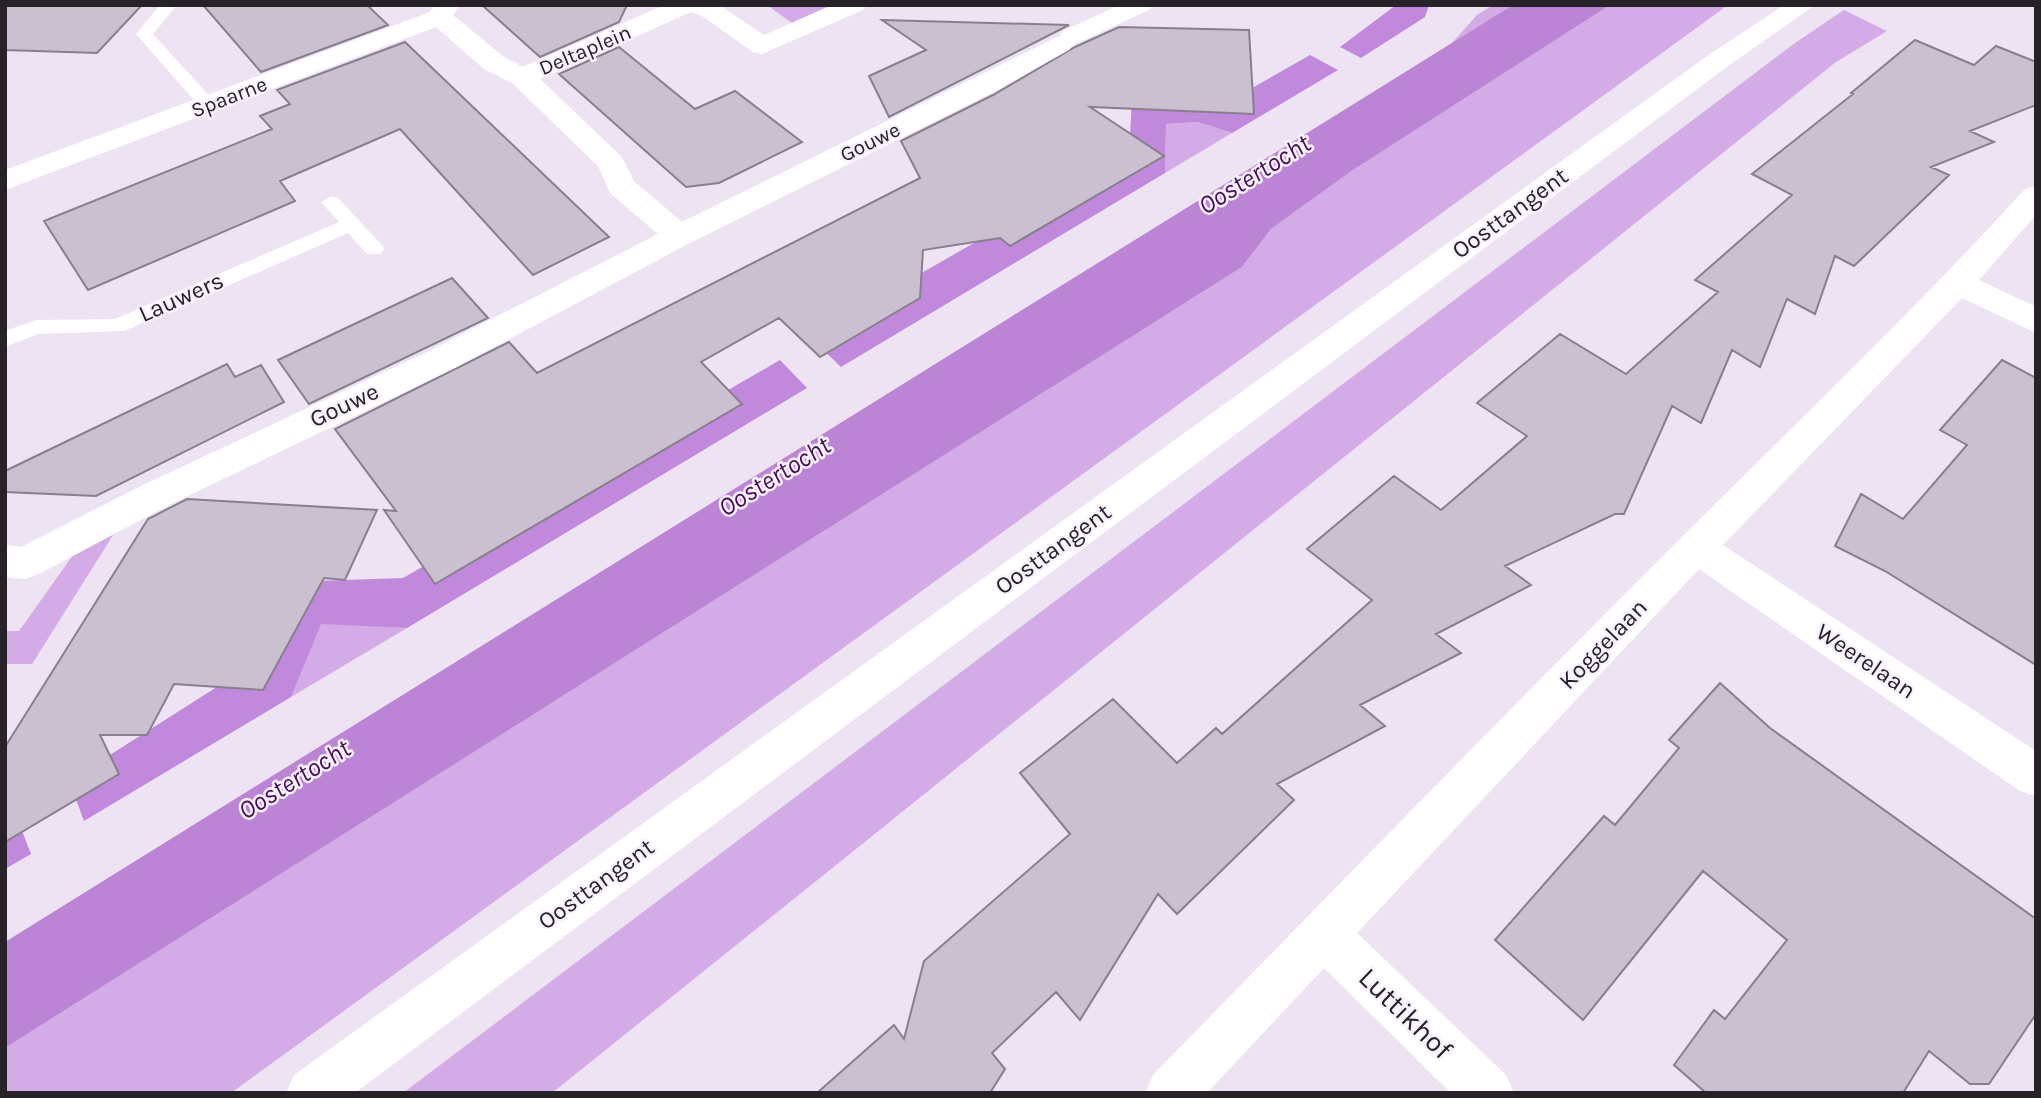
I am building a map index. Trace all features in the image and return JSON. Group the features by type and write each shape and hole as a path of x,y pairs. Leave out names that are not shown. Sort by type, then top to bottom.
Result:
{"street":[{"name":"Deltaplein","path":"522,78 686,5"},
{"path":"694,5 711,11 762,46 854,5"},
{"name":"Gouwe","path":"5,561 25,563 156,495 441,360 679,236 942,107 1066,40 1140,5"},
{"name":"Oosttangent","path":"312,1093 1707,68 1804,7"},
{"name":"Spaarne","path":"5,181 208,105 443,11"},
{"path":"443,11 494,63 522,78 611,162 621,186 679,236"},
{"name":"Koggelaan","path":"1171,1093 1696,547 1958,283 2036,196"},
{"path":"1958,283 2036,320"},
{"name":"Weerelaan","path":"1696,547 2036,776"},
{"name":"Luttikhof","path":"1324,934 1488,1093"}],"lane":[{"path":"169,5 144,34 208,105"},
{"path":"331,202 374,249"},
{"name":"Lauwers","path":"5,339 36,327 117,326 350,225"}],"shaded area":[{"path":"767,5 833,5 792,23"},
{"path":"1396,5 1429,5 1425,17 1361,58 1340,47"},
{"path":"1493,5 1514,5 1451,44 1477,15"},
{"path":"1610,5 1728,5 231,1093 5,1093 5,1048 1242,267 1271,229 1350,172"},
{"path":"1844,10 1887,31 1836,62 552,1093 403,1093 1795,43"},
{"path":"1310,55 1338,70 1232,133 1198,122 1166,124 1165,173 841,367 810,337 1129,154 1132,100 1233,99"},
{"path":"1198,122 1232,133 1165,173 1166,124"},
{"path":"780,360 807,388 407,628 321,624 291,697 84,821 69,781 253,664 288,582 403,578"},
{"path":"117,529 32,664 5,664 5,631 19,631 78,548"},
{"path":"320,623 407,628 291,697"},
{"path":"15,813 31,854 5,869 5,819"}],"water":[{"name":"Oostertocht","path":"1513,5 1610,5 1350,172 1271,229 1242,267 5,1048 5,942"}],"building":[{"path":"5,5 142,5 97,53 5,50"},
{"path":"203,5 367,5 388,25 261,72"},
{"path":"482,5 627,5 619,22 540,57"},
{"path":"882,20 1069,25 889,117 869,76 926,50"},
{"path":"1119,27 1249,30 1254,114 1090,107 1164,156 1010,246 1000,238 923,250 920,298 820,357 779,318 701,362 742,404 435,584 384,510 396,511 335,429 509,342 537,373 920,178 901,141 993,95 1075,47"},
{"path":"1915,40 1974,65 1996,46 2036,62 2036,105 1970,131 1994,142 1931,167 1949,175 1854,266 1835,256 1815,314 1787,299 1760,367 1732,350 1701,423 1672,406 1624,514 1615,514 1505,566 1531,585 1436,634 1461,653 1360,705 1385,726 1277,784 1294,800 1177,914 1158,894 1080,1020 1056,992 992,1053 1005,1069 990,1093 817,1093 894,1025 904,1039 924,961 1070,834 1020,773 1113,699 1177,763 1216,728 1222,734 1372,600 1307,549 1394,476 1441,510 1527,436 1477,403 1560,334 1626,374 1718,292 1695,280 1792,195 1752,174 1853,94 1851,93"},
{"path":"405,42 609,237 533,275 400,129 280,181 295,201 88,290 44,221 272,129 260,116 290,104 277,90"},
{"path":"619,47 695,109 735,91 802,142 719,183 686,187 559,74"},
{"path":"452,278 488,318 309,404 278,360"},
{"path":"2002,360 2036,378 2036,665 1885,571 1835,546 1861,494 1903,519 1967,445 1940,430"},
{"path":"227,364 235,377 261,365 284,402 96,496 5,492 5,471"},
{"path":"187,499 377,510 345,580 324,578 263,690 174,684 147,735 100,735 119,774 5,842 5,747 148,519"},
{"path":"1720,683 1770,728 2036,919 2036,1014 1989,1084 1970,1084 1929,1051 1903,1093 1706,1093 1674,1065 1714,1010 1725,1019 1787,940 1703,871 1583,1020 1495,940 1604,816 1615,825 1679,748 1669,740"}]}
